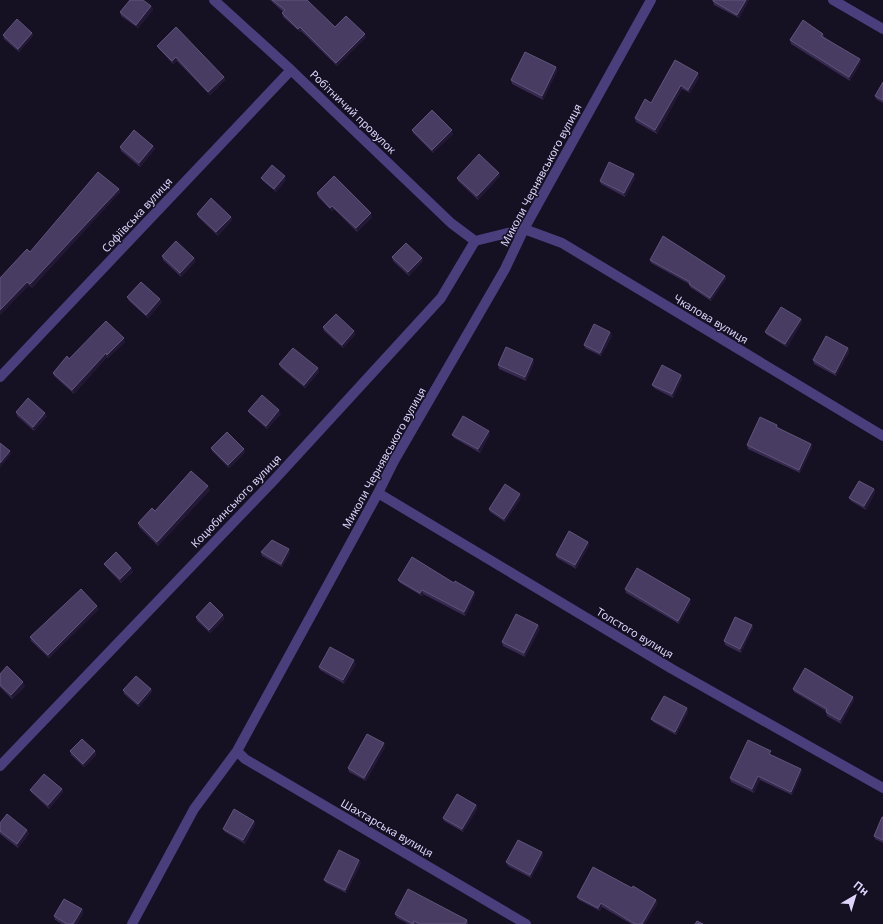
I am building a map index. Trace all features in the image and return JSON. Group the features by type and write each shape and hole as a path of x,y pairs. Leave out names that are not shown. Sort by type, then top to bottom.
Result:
{"street":[{"name":"Робітничий провулок","path":"214,0 291,70 451,223 475,241"},
{"name":"Миколи Чернявського вулиця","path":"132,924 194,810 237,751 394,461 505,269 524,229 651,0"},
{"path":"833,0 883,29"},
{"name":"Софіївська вулиця","path":"0,377 291,70"},
{"path":"475,241 524,229"},
{"name":"Чкалова вулиця","path":"524,229 562,243 883,436"},
{"name":"Коцюбинського вулиця","path":"0,766 275,479 435,303 475,241"},
{"name":"Толстого вулиця","path":"378,493 672,669 883,788"},
{"name":"Шахтарська вулиця","path":"237,751 252,763 526,924"}],"building":[{"path":"130,0 143,0 151,6 136,25 120,12"},
{"path":"272,0 307,0 335,27 346,16 365,34 336,63 300,27 298,29 282,13 285,10"},
{"path":"713,0 746,0 737,15"},
{"path":"17,19 32,33 18,49 3,35"},
{"path":"803,20 823,34 821,36 860,59 849,77 790,40"},
{"path":"176,27 224,77 208,92 176,57 172,61 157,46"},
{"path":"525,52 556,67 542,96 511,80"},
{"path":"675,60 698,73 688,90 681,85 655,130 635,118 645,99 651,103"},
{"path":"883,82 883,100 875,96"},
{"path":"432,110 452,130 432,150 412,130"},
{"path":"134,130 153,146 139,163 120,147"},
{"path":"479,154 499,173 477,196 457,178"},
{"path":"609,162 634,174 624,193 600,181"},
{"path":"272,165 285,176 274,189 261,178"},
{"path":"98,172 119,189 30,284 27,282 0,310 0,278 27,249 30,252"},
{"path":"334,176 371,213 356,228 332,206 330,208 317,193"},
{"path":"211,198 231,217 216,232 197,214"},
{"path":"663,236 725,276 710,298 689,284 690,282 650,260"},
{"path":"176,241 194,258 180,273 162,256"},
{"path":"406,243 422,258 408,272 392,257"},
{"path":"141,282 160,299 146,315 127,297"},
{"path":"781,307 801,319 785,344 765,332"},
{"path":"336,314 354,331 342,345 323,327"},
{"path":"106,321 124,338 107,355 106,353 72,390 53,373 67,356 69,359"},
{"path":"594,324 610,332 600,353 584,345"},
{"path":"826,336 848,348 835,373 813,360"},
{"path":"506,347 533,359 525,377 498,365"},
{"path":"293,348 318,368 304,385 279,364"},
{"path":"662,365 681,375 672,394 652,385"},
{"path":"262,395 279,410 266,426 248,411"},
{"path":"28,398 45,413 33,427 16,412"},
{"path":"463,416 489,431 478,449 452,435"},
{"path":"760,417 777,425 776,427 811,444 799,470 747,445"},
{"path":"227,432 244,449 228,465 211,448"},
{"path":"0,443 10,451 0,463"},
{"path":"191,471 208,486 157,542 138,523 152,508 155,511"},
{"path":"859,481 874,489 864,506 849,498"},
{"path":"505,484 520,494 504,519 489,509"},
{"path":"569,531 588,542 575,565 556,555"},
{"path":"272,540 289,549 281,564 261,552"},
{"path":"116,552 131,568 120,579 104,564"},
{"path":"412,557 454,583 455,581 474,592 464,612 422,590 420,593 398,580"},
{"path":"637,568 690,599 678,621 625,589"},
{"path":"81,589 97,606 48,655 30,637"},
{"path":"210,602 223,615 209,630 196,617"},
{"path":"516,614 538,625 524,653 502,642"},
{"path":"735,617 752,625 740,649 724,641"},
{"path":"330,647 354,660 343,680 319,667"},
{"path":"7,666 23,682 11,695 0,685 0,674"},
{"path":"805,668 853,697 840,720 826,712 827,709 793,689"},
{"path":"136,676 151,689 138,704 123,690"},
{"path":"664,696 687,708 675,732 651,719"},
{"path":"367,734 384,743 364,778 348,768"},
{"path":"82,739 95,751 83,764 70,751"},
{"path":"748,740 771,751 769,754 801,769 791,792 758,776 752,789 730,778"},
{"path":"44,774 62,789 48,805 30,790"},
{"path":"457,794 476,805 462,829 443,818"},
{"path":"234,809 254,821 243,840 223,829"},
{"path":"7,814 27,830 17,844 0,831 0,823"},
{"path":"883,817 883,840 874,836"},
{"path":"518,840 542,852 530,875 506,862"},
{"path":"339,850 359,860 345,890 324,880"},
{"path":"593,867 632,888 633,886 656,900 642,924 635,924 601,903 598,908 577,897"},
{"path":"408,889 467,920 465,924 420,924 414,921 413,924 395,914"},
{"path":"64,899 82,909 73,924 67,924 54,916"},
{"path":"697,921 703,924 695,924"}]}
